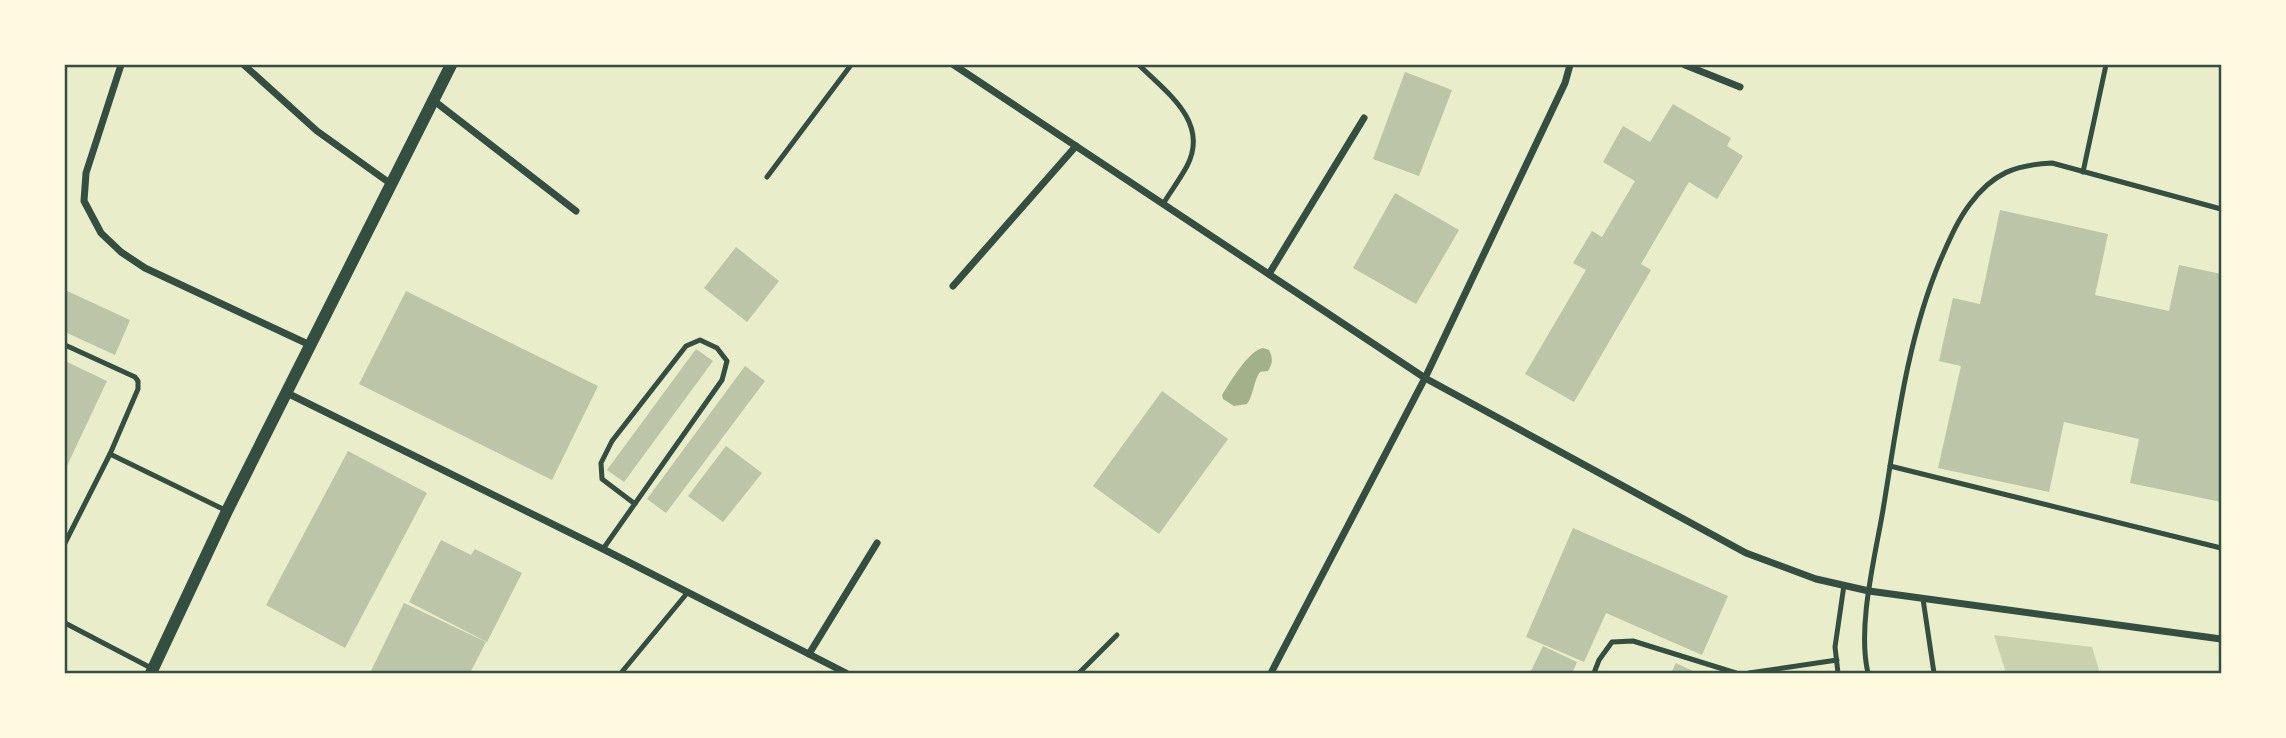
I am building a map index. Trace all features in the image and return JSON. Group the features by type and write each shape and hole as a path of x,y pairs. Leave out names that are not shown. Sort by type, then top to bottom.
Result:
{"street":[{"path":"121,65 86,173 84,201 101,233 121,252 145,268 310,345"},
{"path":"244,65 317,131 391,184"},
{"path":"152,671 227,511 451,65"},
{"path":"954,65 1425,378 1746,553 1816,579 1869,591 2221,639"},
{"path":"1271,673 1425,378 1565,83 1570,65"},
{"path":"1685,65 1740,87"},
{"path":"433,100 576,211"},
{"path":"1269,274 1364,118"},
{"path":"953,286 1076,146"},
{"path":"287,393 689,592 846,673"},
{"path":"809,654 877,543"}],"lane":[{"path":"767,177 850,65"},
{"path":"1139,65 1188,114 1194,139 1188,163 1163,204"},
{"path":"2083,172 2106,65"},
{"path":"1868,673 1864,658 1869,591 1916,330 1928,290 1953,230 1970,204 1988,184 2008,170 2026,165 2052,163 2221,209"},
{"path":"603,549 635,504 722,380 727,361 717,348 700,340 686,346 612,441 601,463 602,479 635,504"},
{"path":"65,345 135,377 138,381 138,388 110,454 65,543"},
{"path":"110,454 227,511"},
{"path":"1890,466 2221,548"},
{"path":"1838,673 1835,647 1844,585"},
{"path":"621,673 689,592"},
{"path":"1923,599 1934,673"},
{"path":"65,622 152,671"},
{"path":"1079,673 1117,635"},
{"path":"1594,673 1599,660 1612,642 1633,641 1736,673"},
{"path":"1749,673 1836,660"}],"shaded area":[{"path":"1263,348 1269,350 1272,363 1270,368 1260,372 1247,404 1234,406 1223,399 1222,395 1246,360"},
{"path":"1994,635 2092,647 2100,673 2006,673"}],"building":[{"path":"1405,72 1452,90 1419,176 1373,159"},
{"path":"1673,104 1731,138 1727,146 1743,156 1717,199 1689,182 1641,264 1651,270 1574,402 1525,374 1586,270 1573,263 1592,231 1602,237 1635,181 1603,162 1623,126 1650,142"},
{"path":"1395,193 1459,230 1416,304 1353,268"},
{"path":"2000,210 2108,234 2095,295 2169,311 2179,265 2221,274 2221,502 2130,483 2139,439 2064,422 2049,492 1938,468 1961,366 1939,361 1953,298 1980,304"},
{"path":"736,247 779,281 747,322 704,288"},
{"path":"65,290 130,320 115,355 65,332"},
{"path":"406,291 598,386 552,480 359,384"},
{"path":"696,349 713,361 624,482 607,470"},
{"path":"65,361 107,381 65,470"},
{"path":"745,366 765,381 666,513 647,499"},
{"path":"1162,391 1228,439 1159,534 1093,486"},
{"path":"726,446 762,473 723,522 688,496"},
{"path":"348,451 427,493 345,648 266,605"},
{"path":"1573,528 1728,596 1702,655 1606,613 1584,662 1526,637"},
{"path":"441,540 471,555 475,549 522,573 487,642 409,602"},
{"path":"404,603 486,642 470,673 370,673"},
{"path":"1543,646 1577,662 1572,673 1530,673"},
{"path":"1676,663 1697,673 1671,673"}]}
